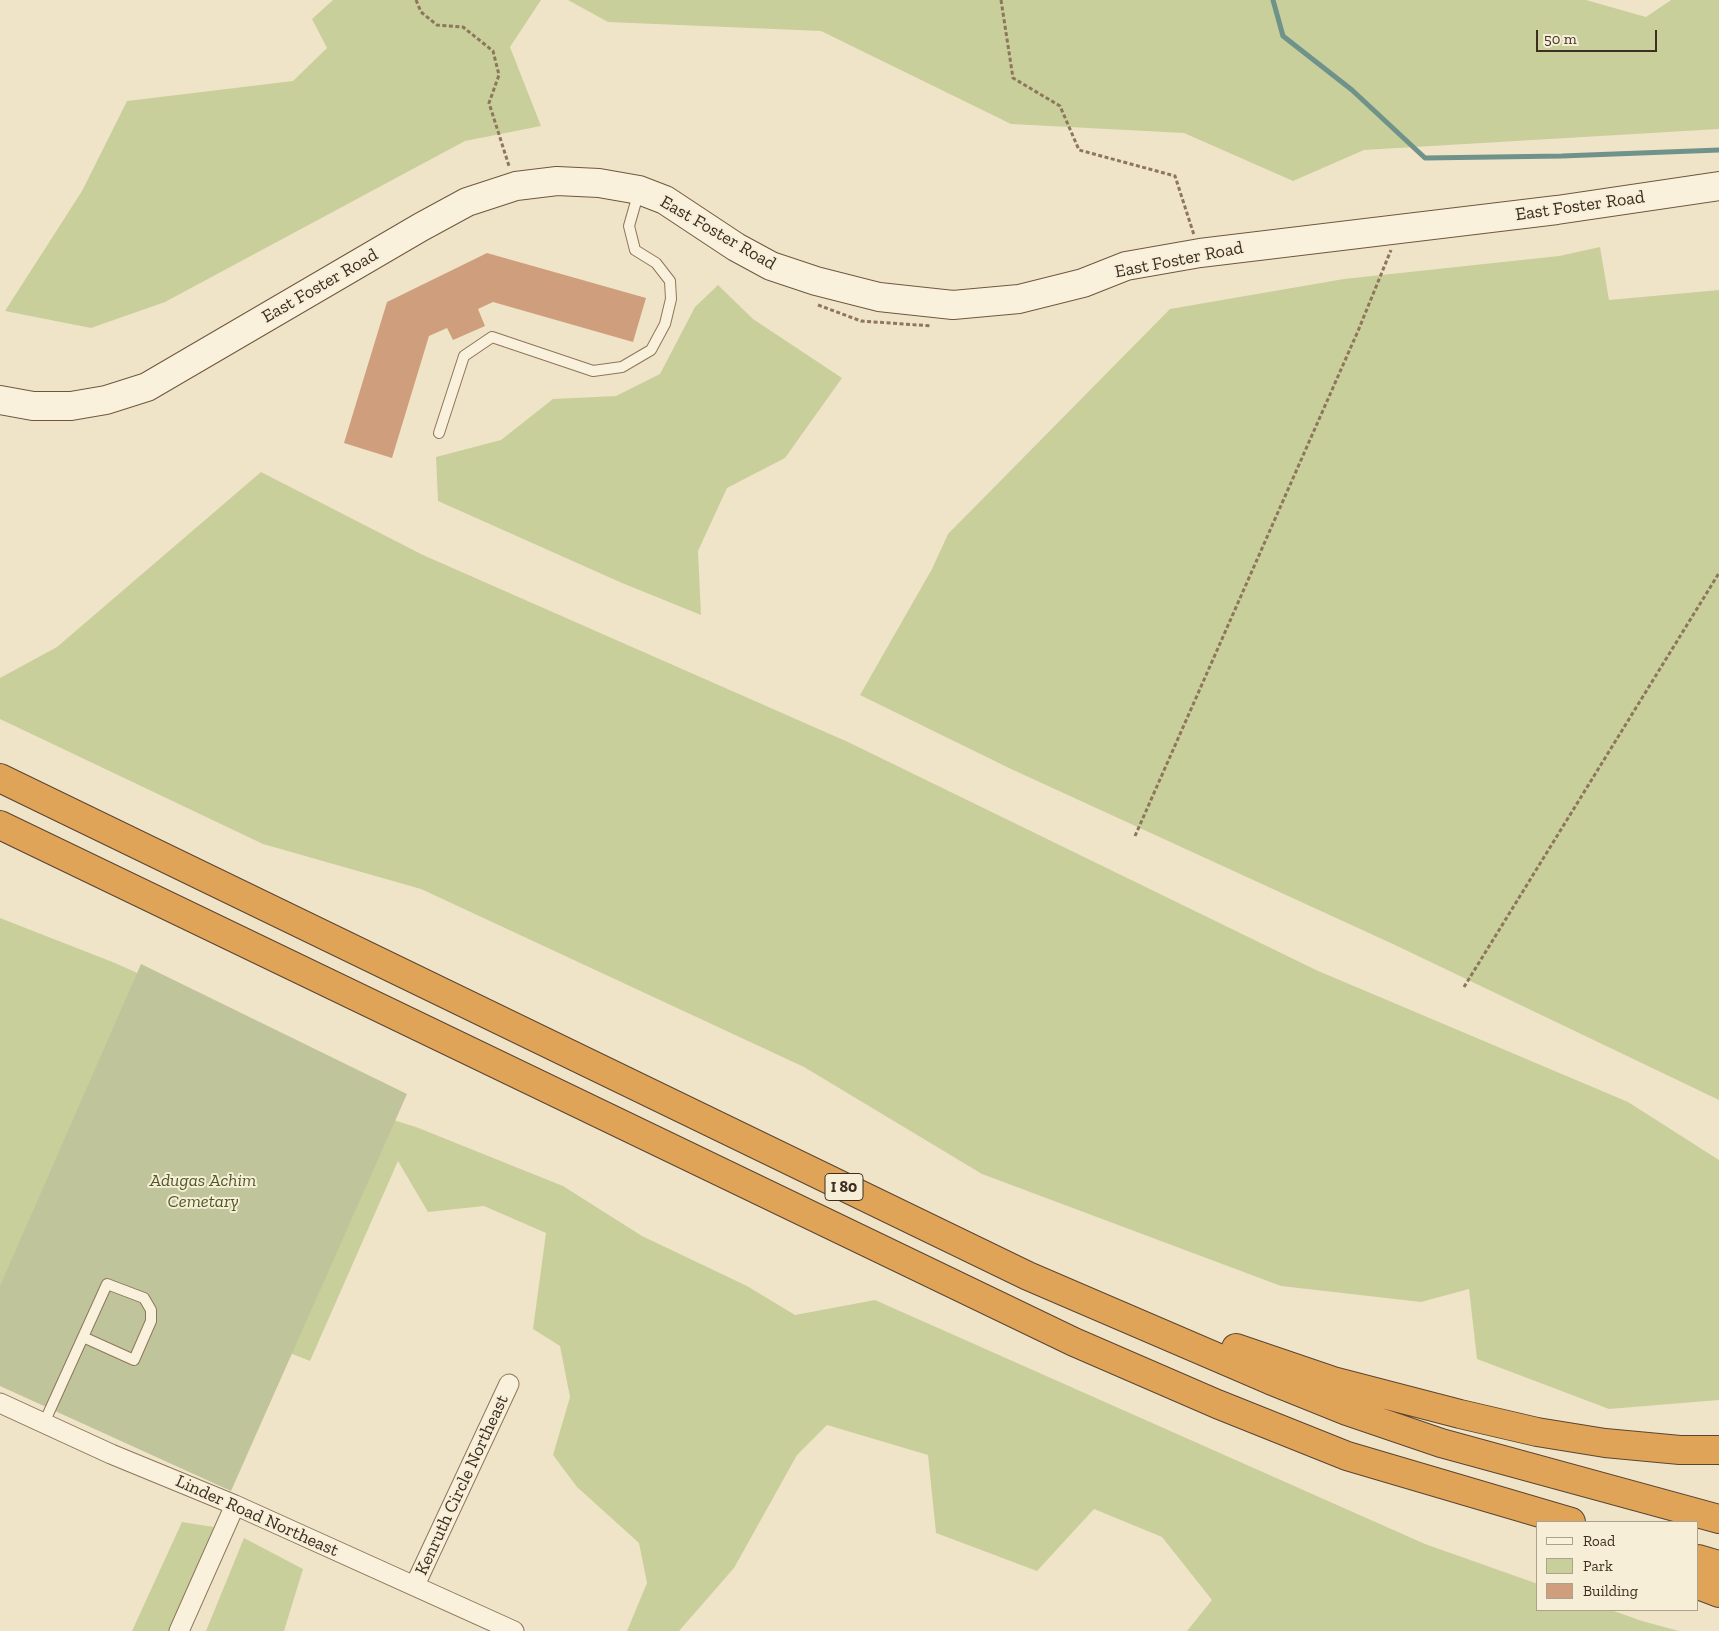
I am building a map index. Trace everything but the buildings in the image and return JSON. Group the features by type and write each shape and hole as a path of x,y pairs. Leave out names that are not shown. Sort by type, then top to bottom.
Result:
{"highway":[{"name":"I 80","path":"0,778 1028,1276 1270,1380 1347,1410 1441,1443 1719,1519"},
{"name":"I 80","path":"0,825 1074,1342 1217,1404 1347,1456 1569,1521"},
{"path":"1028,1276 1333,1381 1460,1414 1537,1432 1605,1443 1680,1450 1719,1450"},
{"path":"1347,1456 1536,1525"},
{"path":"1699,1559 1719,1565"},
{"path":"1699,1586 1719,1593"}],"street":[{"name":"East Foster Road","path":"0,400 33,406 71,406 106,400 147,387 422,227 468,202 516,186 557,181 599,183 639,190 664,200 736,247 771,266 816,281 879,297 953,305 1019,298 1083,283 1126,266 1200,253 1557,210 1719,186"},
{"name":"Kenruth Circle Northeast","path":"415,1586 508,1384"},
{"name":"Linder Road Northeast","path":"0,1403 514,1631"},
{"path":"179,1631 235,1506"}],"lane":[{"path":"439,433 464,356 492,337 593,371 622,367 651,350 665,324 671,299 670,281 656,263 635,250 629,226 639,190"},
{"path":"44,1423 107,1284 144,1298 151,1310 151,1321 134,1360 83,1338"}],"path":[{"path":"416,0 421,12 437,25 463,27 493,50 499,75 488,103 516,186"},
{"path":"1001,0 1013,78 1060,106 1079,150 1175,176 1200,253"},
{"path":"1135,836 1358,331 1399,229"},
{"path":"1464,987 1719,573"}],"green space":[{"path":"333,0 541,0 510,47 541,126 465,141 165,302 91,328 5,311 82,191 127,101 293,81 327,48 312,19"},
{"path":"568,0 1586,0 1646,17 1671,0 1719,0 1719,129 1364,150 1293,181 1184,133 1011,124 821,31 608,22"},
{"path":"1600,247 1609,300 1719,290 1719,1100 1395,945 1011,769 860,695 932,569 948,534 1170,309 1344,279 1559,256"},
{"path":"718,285 753,319 842,378 785,458 727,488 698,551 701,615 622,583 438,501 436,457 501,440 553,399 616,396 660,374 695,307"},
{"path":"261,472 423,555 848,742 1316,970 1628,1102 1719,1160 1719,1400 1609,1409 1477,1359 1469,1289 1421,1302 1281,1286 982,1174 804,1067 421,889 263,844 0,719 0,678 57,647"},
{"path":"0,918 115,963 233,1016 312,1095 416,1127 563,1186 642,1236 747,1286 795,1315 875,1300 1425,1544 1536,1583 1536,1611 1614,1611 1679,1631 1187,1631 1212,1600 1162,1537 1094,1509 1037,1571 936,1533 928,1455 827,1425 797,1455 734,1568 679,1631 627,1631 647,1583 639,1543 577,1487 553,1455 570,1397 560,1346 533,1329 546,1233 484,1206 428,1212 398,1161 310,1361 234,1331 0,1373"},
{"name":"Adugas Achim Cemetary","path":"141,964 407,1094 231,1491 0,1386 0,1286"},
{"path":"182,1522 214,1527 169,1631 132,1631"},
{"path":"244,1538 303,1569 284,1631 206,1631"}],"waterway":[{"path":"1273,0 1283,36 1352,90 1425,158 1562,156 1719,150"}]}
